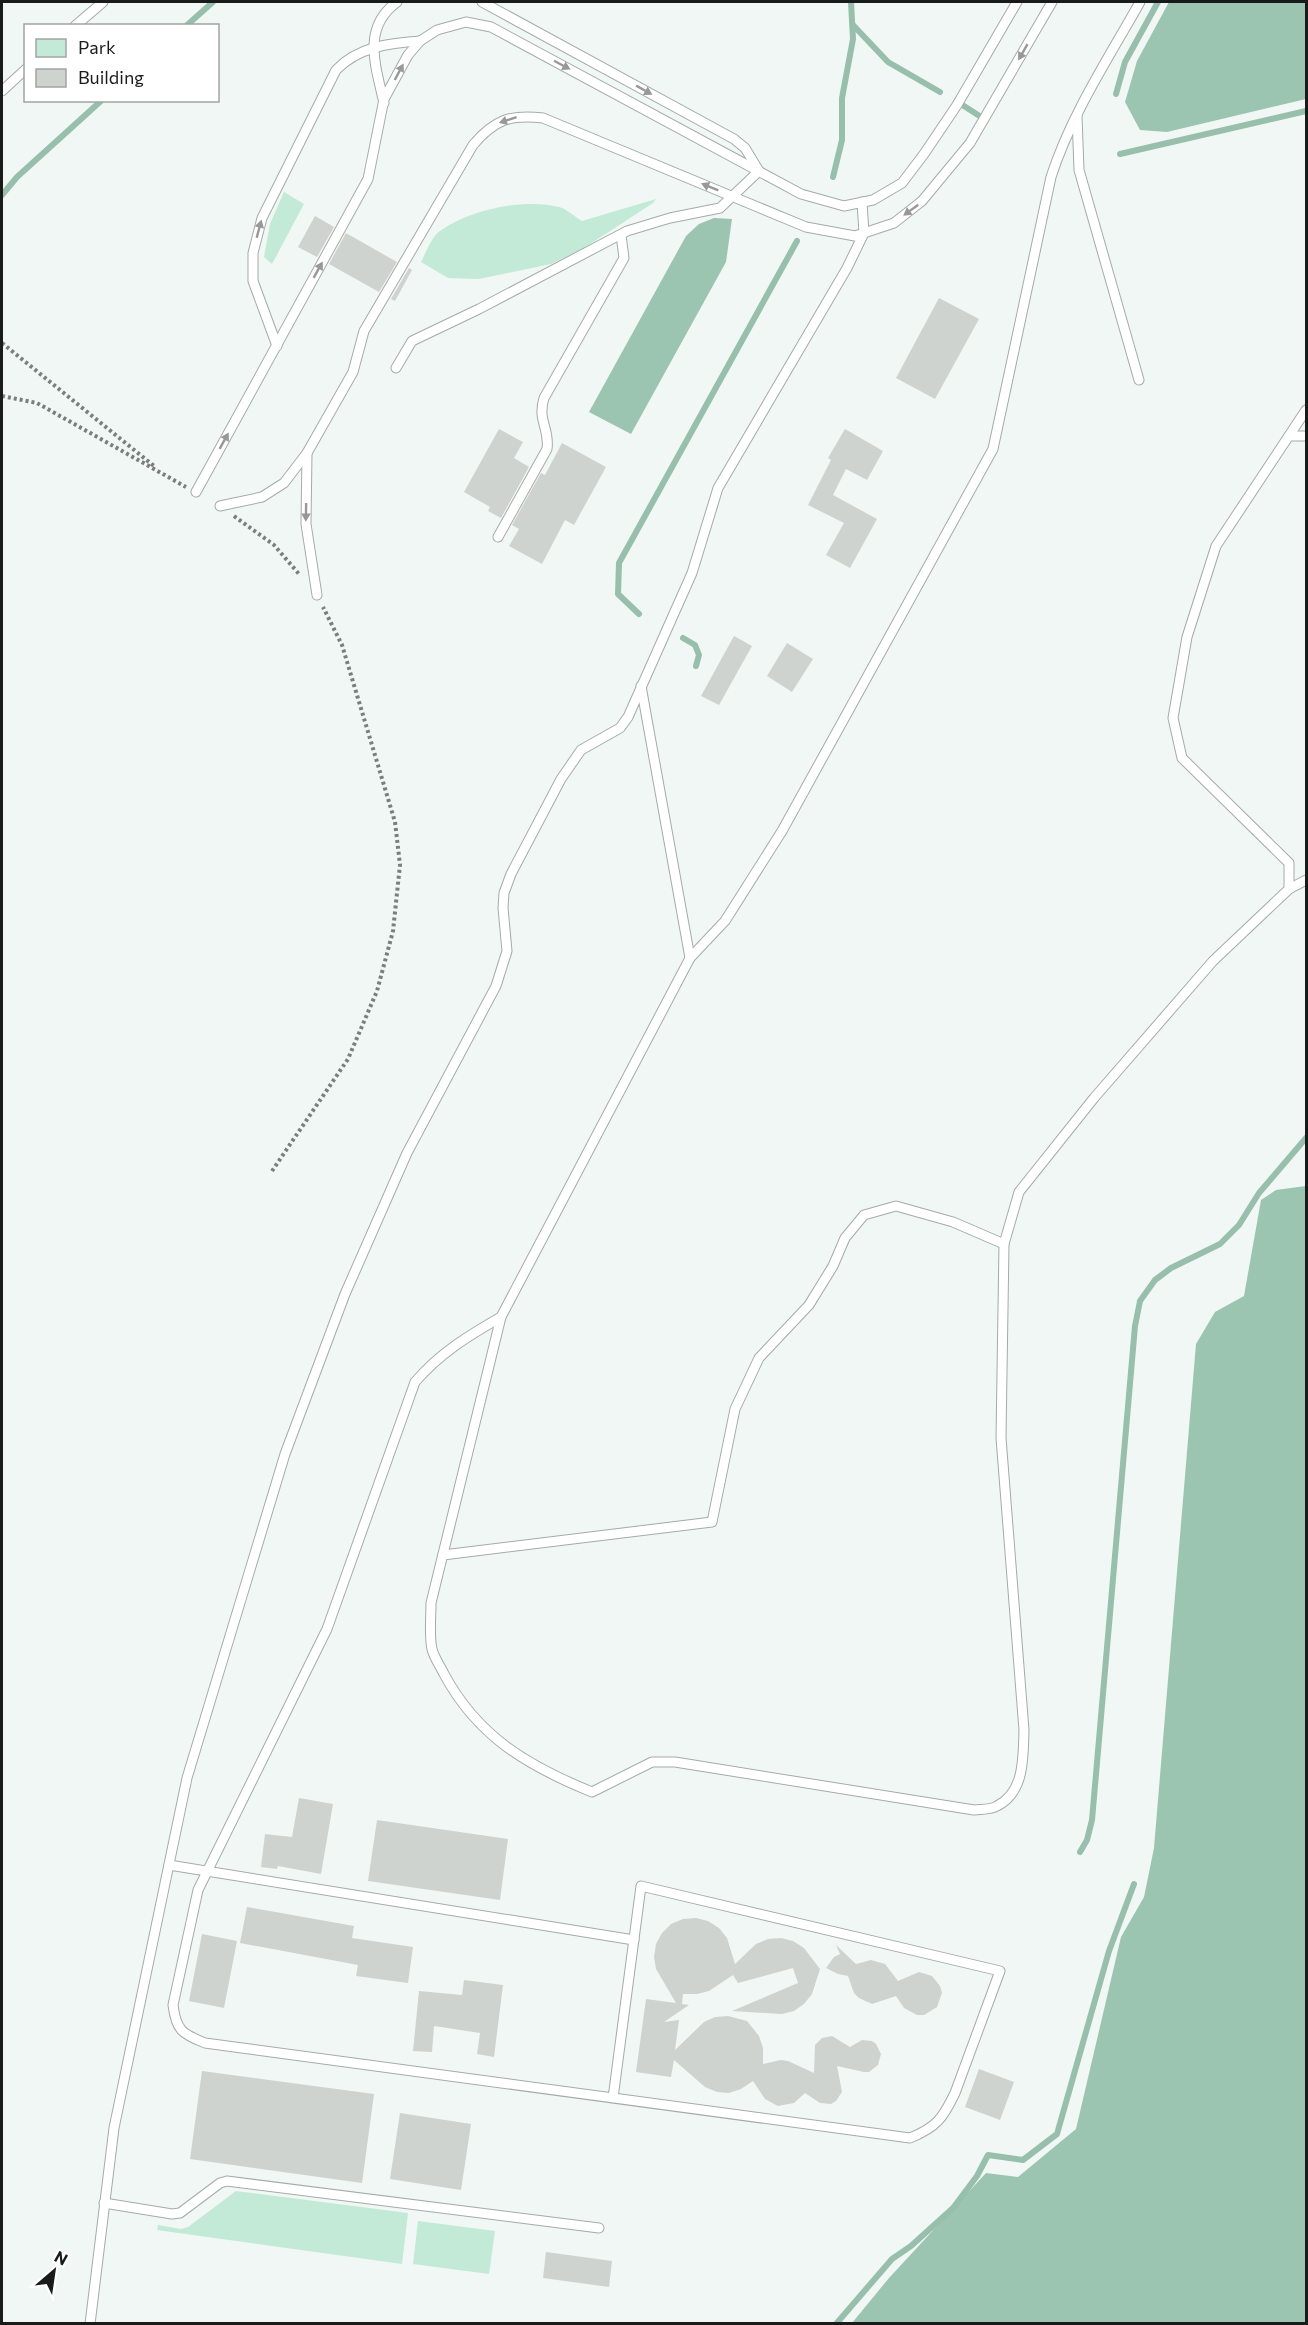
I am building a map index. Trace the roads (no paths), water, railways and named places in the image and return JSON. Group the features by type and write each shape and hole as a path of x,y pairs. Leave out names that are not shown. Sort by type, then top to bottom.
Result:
{"lane":[{"path":"77,24 103,2"},
{"path":"384,103 372,48 376,29 390,7 397,2"},
{"path":"482,2 734,139 745,148 759,171"},
{"path":"196,492 369,179 384,103 408,55 420,41 437,30 466,22 491,27 801,194 844,206 873,200 902,183 957,105 1017,2"},
{"path":"220,506 262,497 284,483 307,453 353,372 364,332 473,145 485,130 505,119 523,116 543,118 807,227 855,236 894,223 922,201 963,151 1052,2"},
{"path":"1140,2 1077,114 1061,148 1052,177 993,449 782,831 725,921 690,958 501,1317 431,1603 432,1651 452,1688 476,1720 509,1751 560,1779 592,1792 652,1762 675,1762 974,1809 996,1808 1010,1797 1017,1785 1023,1765 1024,1730 1002,1438 1004,1244 1019,1192 1095,1098 1213,961 1290,889 1306,880"},
{"path":"277,346 254,281 253,253 262,218 336,70 348,58 372,48 420,41"},
{"path":"2,91 24,71"},
{"path":"1077,114 1079,170 1139,380"},
{"path":"396,369 412,341 480,309 621,235 670,218 720,208 759,171"},
{"path":"90,2324 114,2128 188,1778 285,1454 345,1294 407,1153 496,986 507,951 503,908 504,893 511,874 561,779 581,750 620,728 628,717 692,573 718,488 847,268 864,233 862,202"},
{"path":"498,537 547,449 548,440 540,412 544,398 624,258 621,235"},
{"path":"1290,889 1289,864 1182,758 1173,718 1187,637 1216,546 1306,410"},
{"path":"1289,436 1306,436"},
{"path":"307,453 306,524 317,595"},
{"path":"641,685 690,958"},
{"path":"443,1555 712,1522 735,1409 759,1358 809,1305 833,1266 845,1238 864,1215 896,1206 953,1222 1004,1244"},
{"path":"501,1317 455,1344 430,1364 415,1382 327,1629 198,1890 173,2006 175,2023 187,2036 205,2043 613,2098 910,2138 925,2132 939,2122 946,2112 1000,1971 641,1886 613,2098"},
{"path":"169,1865 634,1940"},
{"path":"104,2203 172,2214 180,2212 220,2183 227,2181 600,2228"}],"waterway":[{"path":"188,24 213,2"},
{"path":"833,177 842,140 842,98 853,39 851,2"},
{"path":"1116,94 1125,62 1158,2"},
{"path":"853,25 888,62 940,92"},
{"path":"2,195 17,177 100,102"},
{"path":"964,106 978,115"},
{"path":"1120,154 1306,111"},
{"path":"639,614 618,594 619,563 797,241"},
{"path":"683,638 695,645 699,655 696,666"},
{"path":"1080,1852 1087,1840 1092,1820 1135,1326 1140,1301 1155,1280 1171,1268 1220,1244 1239,1225 1259,1193 1306,1138"},
{"path":"836,2324 892,2259 911,2246 953,2208 977,2176 988,2155 1023,2160 1057,2134 1109,1951 1134,1884"}]}
